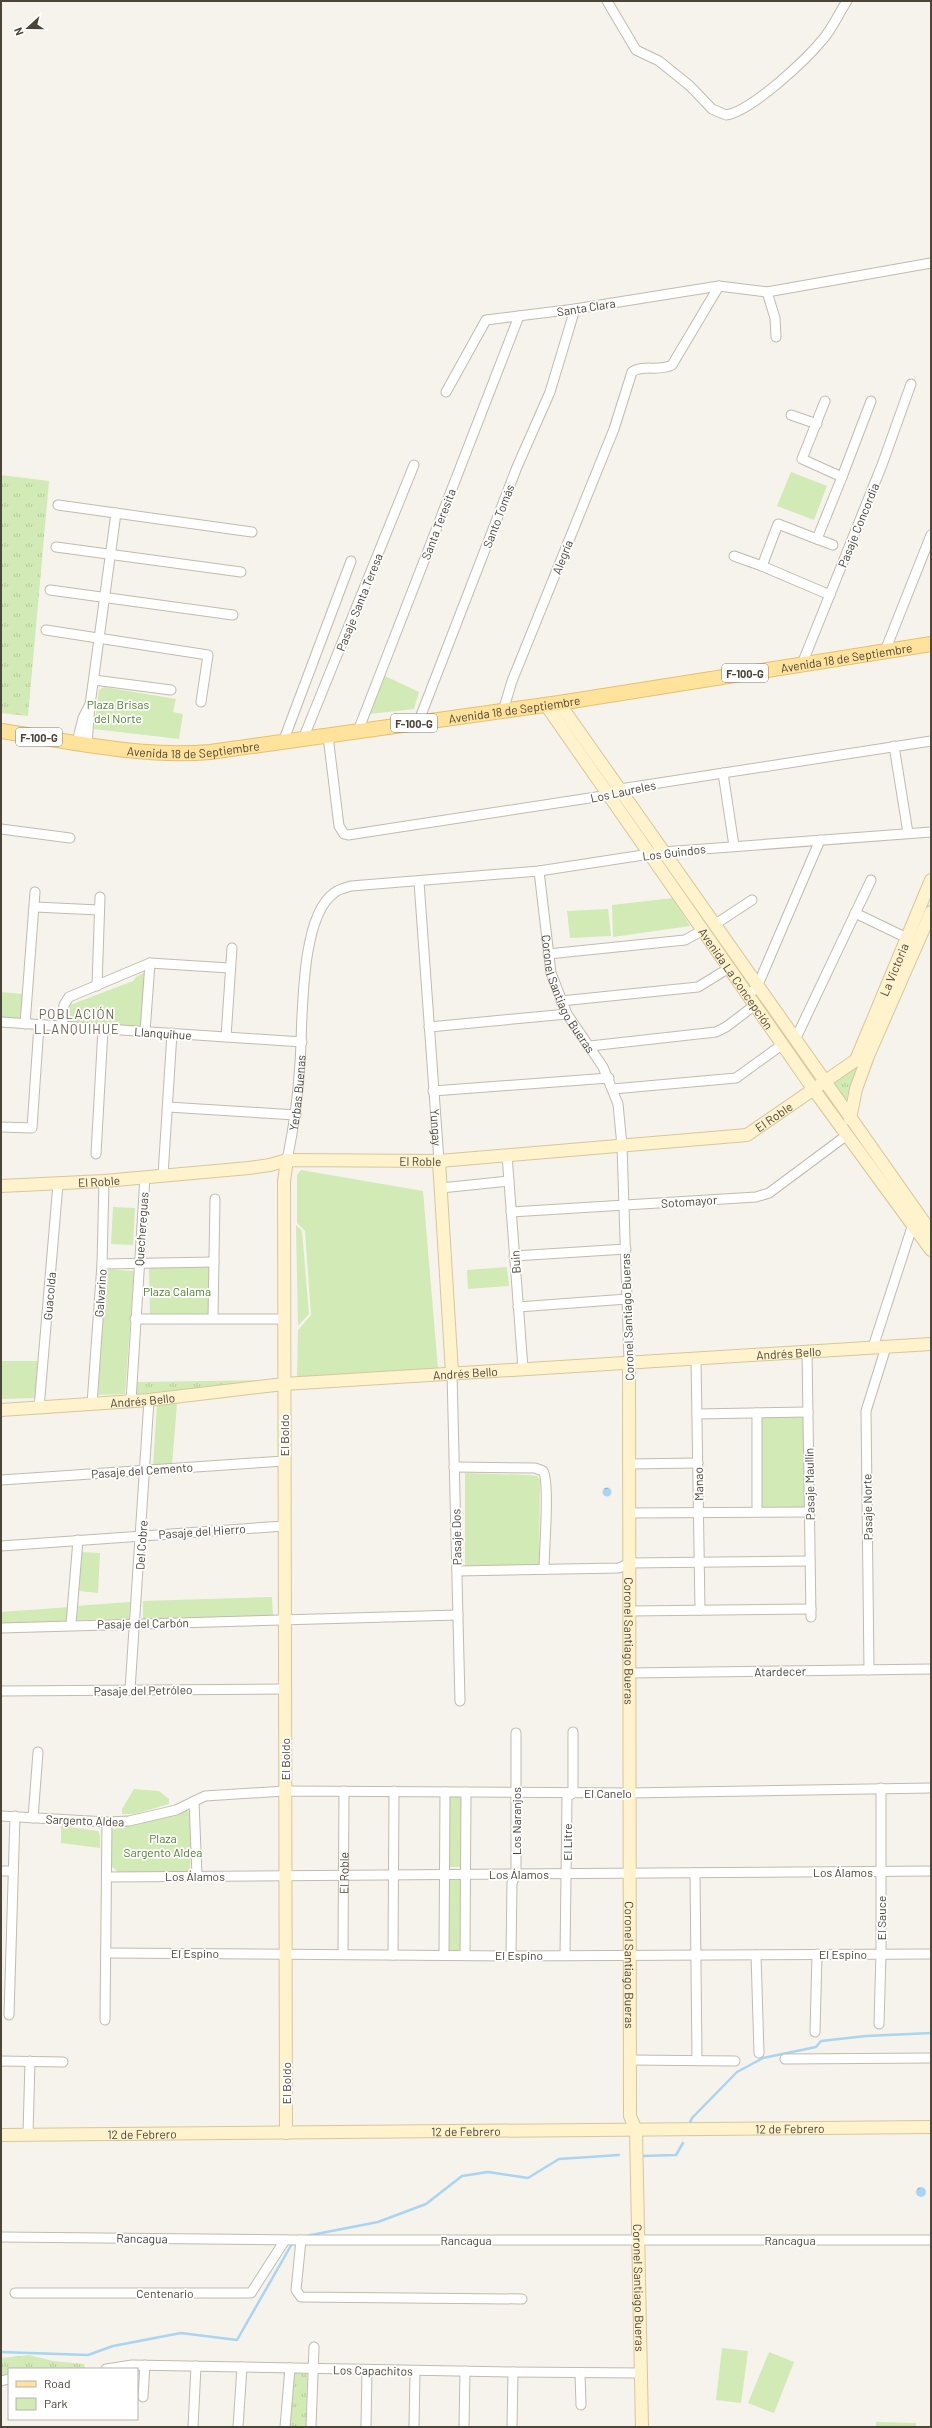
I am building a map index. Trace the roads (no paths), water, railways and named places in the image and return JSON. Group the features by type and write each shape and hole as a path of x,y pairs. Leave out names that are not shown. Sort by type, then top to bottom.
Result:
{"main road":[{"name":"Avenida 18 de Septiembre","path":"1,731 134,752 175,754 210,752 552,704 931,644"}],"street":[{"path":"607,1 636,50 659,61 690,86 712,109 726,115 733,114 745,108 802,62 825,37 847,1"},
{"name":"Santa Clara","path":"446,392 486,320 575,309 719,286 767,292 931,263"},
{"name":"Alegría","path":"503,711 512,681 614,429 620,403 632,372 636,369 664,369 672,364 719,286"},
{"path":"767,292 775,318 776,337"},
{"name":"Santo Tomás","path":"418,723 517,467 550,392 575,309"},
{"name":"Santa Teresita","path":"358,731 519,316"},
{"name":"Pasaje Concordia","path":"802,664 882,465 910,384"},
{"path":"824,401 802,460 842,476"},
{"path":"817,539 871,401"},
{"path":"791,414 816,424"},
{"name":"Pasaje Santa Teresa","path":"303,739 414,465"},
{"path":"58,505 252,532"},
{"path":"82,743 94,680 116,513"},
{"path":"762,566 778,524 833,545"},
{"path":"885,651 931,535"},
{"path":"56,547 241,572"},
{"path":"734,556 762,566 830,595"},
{"path":"283,742 351,561"},
{"path":"50,590 105,596 233,615"},
{"path":"46,630 208,655 201,702"},
{"path":"94,680 171,690"},
{"name":"Avenida La Concepción","path":"552,704 620,789 824,1082 931,1232"},
{"name":"Avenida La Concepción","path":"552,704 609,795 729,968 814,1090 931,1250"},
{"name":"Los Laureles","path":"328,736 340,830 348,835 609,795 620,789 931,741"},
{"path":"894,746 908,833"},
{"path":"723,773 734,846"},
{"path":"1,829 70,838"},
{"name":"Los Guindos","path":"419,882 539,871 663,852 931,832"},
{"path":"590,1046 716,1032 726,1027 752,1000 820,840"},
{"name":"Coronel Santiago Bueras","path":"539,871 551,974 567,1014 590,1046 609,1078 621,1123 629,1362 630,2116 636,2130 642,2427"},
{"path":"795,1040 871,880"},
{"name":"La Victoria","path":"856,1060 931,880"},
{"name":"Yungay","path":"419,882 441,1188 452,1373"},
{"name":"Yerbas Buenas","path":"284,1384 284,1181 296,1115 302,1042 305,966 316,922 326,901 333,893 351,886 419,882"},
{"path":"26,1024 35,892"},
{"path":"97,986 100,897"},
{"path":"714,925 752,900"},
{"path":"35,907 99,910"},
{"name":"La Victoria","path":"850,1119 856,1089 868,1056 931,912"},
{"path":"855,913 907,938"},
{"path":"548,954 684,940 703,930"},
{"path":"226,1037 232,948"},
{"path":"145,1032 150,964"},
{"path":"62,1026 66,1000 69,997 150,964 230,968"},
{"path":"561,1001 698,987 729,968"},
{"path":"429,1027 567,1014"},
{"name":"Llanquihue","path":"1,1022 302,1042"},
{"path":"1,1127 32,1128 39,1025"},
{"path":"96,1154 103,1029"},
{"path":"163,1175 172,1033"},
{"path":"613,1089 736,1078 783,1044"},
{"path":"824,1082 856,1060 868,1056"},
{"path":"433,1091 609,1078"},
{"name":"El Roble","path":"1,1186 104,1181 145,1176 249,1168 270,1165 287,1160 439,1161 747,1136 824,1082"},
{"path":"168,1107 296,1115"},
{"name":"Sotomayor","path":"511,1212 756,1197 769,1193 847,1135"},
{"name":"Buin","path":"507,1155 523,1368"},
{"name":"Quechereguas","path":"131,1401 145,1176"},
{"name":"Galvarino","path":"92,1404 102,1264 104,1181"},
{"path":"441,1188 509,1181"},
{"name":"Guacolda","path":"39,1408 58,1184"},
{"path":"213,1318 215,1199"},
{"path":"873,1347 912,1224"},
{"path":"514,1256 626,1249"},
{"path":"102,1264 139,1265 214,1262"},
{"path":"518,1307 627,1299"},
{"path":"135,1319 285,1319"},
{"name":"Andrés Bello","path":"1,1410 149,1400 284,1384 523,1368 931,1344"},
{"name":"Pasaje Norte","path":"869,1670 866,1411 886,1347"},
{"name":"Pasaje Maullín","path":"700,1610 811,1613 807,1351"},
{"name":"Manao","path":"696,1358 700,1610"},
{"name":"Pasaje Dos","path":"452,1373 460,1701"},
{"name":"El Boldo","path":"284,1384 286,2133"},
{"name":"Del Cobre","path":"130,1690 142,1536 149,1400"},
{"path":"697,1414 808,1412"},
{"path":"757,1413 757,1511"},
{"name":"Pasaje del Cemento","path":"1,1480 284,1461"},
{"path":"629,1464 698,1463"},
{"path":"454,1467 535,1468 543,1471 546,1491 544,1569"},
{"path":"630,1513 757,1511 809,1512"},
{"name":"Pasaje del Hierro","path":"1,1546 284,1526"},
{"path":"71,1624 78,1540"},
{"path":"457,1571 619,1568 630,1563 810,1561"},
{"path":"630,1611 700,1610"},
{"name":"Pasaje del Carbón","path":"1,1628 135,1622 284,1620 458,1615"},
{"name":"Atardecer","path":"630,1673 931,1669"},
{"name":"Pasaje del Petróleo","path":"1,1691 284,1689"},
{"name":"El Litre","path":"565,1955 567,1797 573,1793 573,1732"},
{"name":"Los Naranjos","path":"511,1956 512,1883 516,1874 516,1733"},
{"path":"33,1818 38,1752"},
{"name":"El Sauce","path":"878,2024 881,1954 881,1788"},
{"name":"El Canelo","path":"285,1791 630,1793 931,1788"},
{"name":"Sargento Aldea","path":"1,1816 107,1822 129,1821 176,1810 205,1796 285,1791"},
{"name":"El Roble","path":"343,1954 344,1791"},
{"path":"393,1955 394,1791"},
{"path":"444,1955 445,1792"},
{"path":"465,1955 466,1792"},
{"path":"194,1801 197,1876"},
{"path":"9,2015 5,1978 13,1871 15,1816"},
{"path":"105,2020 107,1822"},
{"path":"1,1871 13,1871"},
{"name":"Los Álamos","path":"107,1877 931,1871"},
{"path":"695,1873 697,2060"},
{"name":"El Espino","path":"106,1953 511,1956 931,1954"},
{"path":"816,2032 818,1954"},
{"path":"756,1955 759,2052"},
{"path":"785,2059 931,2058"},
{"path":"1,2060 63,2062"},
{"path":"28,2134 30,2060"},
{"path":"630,2060 735,2061"},
{"name":"12 de Febrero","path":"1,2135 931,2127"},
{"name":"Rancagua","path":"1,2237 293,2240 931,2240"},
{"path":"293,2240 296,2290 301,2297 522,2299"},
{"name":"Centenario","path":"15,2293 251,2293 293,2240"},
{"path":"311,2427 314,2347"},
{"path":"143,2396 145,2365"},
{"name":"Los Capachitos","path":"111,2368 145,2365 415,2371 641,2373"},
{"path":"193,2427 196,2366"},
{"path":"238,2427 242,2367"},
{"path":"285,2427 290,2368"},
{"path":"366,2427 367,2370"},
{"path":"414,2427 415,2371"},
{"path":"464,2371 464,2427"},
{"path":"512,2372 512,2427"},
{"path":"580,2373 581,2405"}],"water":[{"path":"605,1488 609,1488 611,1492 609,1496 605,1496 603,1494 603,1490"},
{"path":"919,2187 923,2187 925,2188 925,2196 919,2197 916,2194 916,2190"}],"waterway":[{"path":"689,2125 692,2118 737,2072 763,2058 816,2047 821,2041 866,2036 931,2033"},
{"path":"641,2156 676,2155 683,2143"},
{"path":"306,2236 378,2222 426,2204 462,2176 488,2172 528,2178 559,2159 619,2155"},
{"path":"1,2352 88,2355 113,2346 181,2333 237,2340 293,2242"}],"district":[{"name":"POBLACIÓN LLANQUIHUE","path":"77,1022"}],"park label":[{"name":"Plaza Brisas del Norte","path":"118,711"},
{"name":"Plaza Calama","path":"177,1291"},
{"name":"Plaza Sargento Aldea","path":"163,1845"}]}
